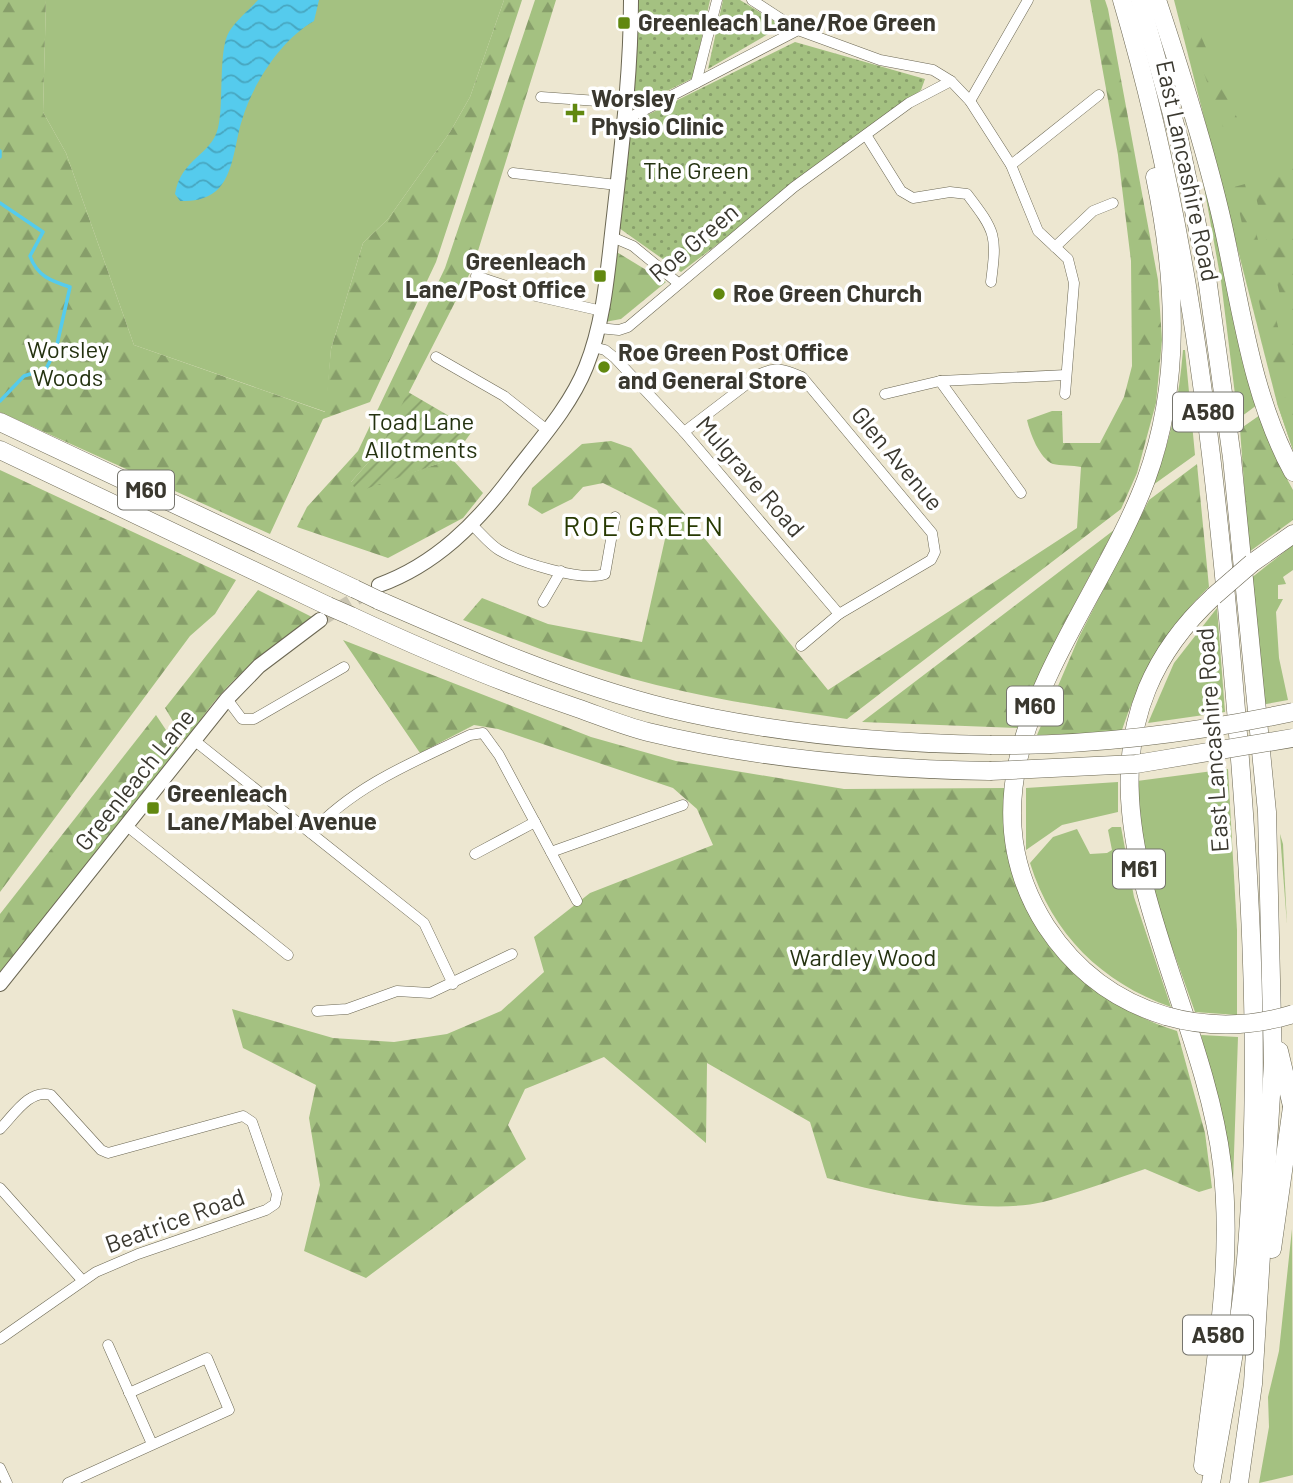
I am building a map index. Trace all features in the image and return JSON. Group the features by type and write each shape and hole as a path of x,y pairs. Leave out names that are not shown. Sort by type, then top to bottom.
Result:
{"highway":[{"name":"East Lancashire Road","path":"1140,0 1192,198 1224,390 1267,812 1273,1031 1253,1384 1239,1483"},
{"path":"1157,0 1221,218 1259,389 1277,443 1293,472"},
{"name":"East Lancashire Road","path":"1124,7 1173,203 1206,392 1221,527 1254,946 1254,1082 1246,1258 1241,1308 1211,1483"},
{"name":"M60","path":"1124,7 1169,254 1172,353 1159,433 1146,480 1028,722 1017,763 1013,807 1014,836 1023,878 1051,933 1072,959 1100,984 1125,1000 1166,1016 1197,1023 1232,1025 1293,1014"},
{"name":"M60","path":"0,422 355,589 378,592 500,654 668,708 804,734 877,741 990,745 1140,737 1293,712"},
{"name":"M60","path":"0,450 260,573 324,613 351,616 466,669 645,731 733,750 813,760 909,770 990,771 1136,764 1293,738"},
{"name":"M61","path":"1221,1155 1199,1054 1144,892 1129,807 1132,746 1150,683 1176,639 1214,596 1252,563 1293,534"},
{"path":"1273,1031 1293,1103"},
{"name":"A580","path":"1253,1384 1293,1103"},
{"name":"A580","path":"1201,1483 1226,1261 1221,1155"}],"street":[{"path":"378,592 432,558 471,524 547,430 580,380 593,347 602,311 625,120 631,0"},
{"path":"696,83 717,0"},
{"path":"752,0 798,30 880,60 933,70 951,81 970,101 1010,165 1038,231 1068,259 1074,283 1065,394"},
{"path":"970,101 1028,0"},
{"path":"625,120 798,30"},
{"name":"Roe Green","path":"598,328 619,330 628,327 678,282 794,187 909,103 951,81"},
{"path":"1010,165 1099,95"},
{"path":"541,97 626,103"},
{"path":"866,135 901,191 913,198 950,192 967,194 989,226 996,244 991,282"},
{"path":"513,173 617,185"},
{"path":"1055,247 1093,211 1113,203"},
{"path":"611,237 633,246 678,282"},
{"path":"476,276 536,296 602,311"},
{"name":"Mulgrave Road","path":"593,347 605,350 615,358 684,432 839,614"},
{"path":"436,357 504,396 547,430"},
{"name":"Glen Avenue","path":"684,432 774,368 802,377 932,533 935,552 931,560 839,614 801,646"},
{"path":"885,394 940,381 1066,375"},
{"path":"940,381 1021,493"},
{"path":"471,524 498,550 523,561 593,578 605,574 615,517"},
{"path":"543,601 561,571"},
{"name":"Greenleach Lane","path":"0,984 228,699 259,666 324,613"},
{"path":"228,699 242,719 254,719 344,667"},
{"path":"311,833 335,806 388,774 470,735 483,733 499,755 577,901"},
{"path":"195,741 424,923 453,984"},
{"path":"551,852 682,805"},
{"path":"475,854 535,822"},
{"path":"127,826 288,955"},
{"path":"317,1011 347,1009 397,992 430,993 512,954"},
{"name":"Beatrice Road","path":"0,1129 33,1096 41,1093 51,1095 101,1150 108,1153 237,1116 246,1117 252,1122 277,1194 272,1207 138,1254 82,1280 0,1339"},
{"name":"Beatrice Road","path":"0,1188 82,1280"},
{"path":"108,1345 152,1444"},
{"path":"68,1483 229,1410 207,1358 129,1393"},
{"path":"0,1468 7,1483"}],"green space":[{"name":"Worsley Woods","path":"0,0 46,0 43,112 66,153 134,345 325,412 331,349 363,243 388,219 450,132 470,97 504,0 522,0 436,262 370,402 323,419 270,534 0,412"},
{"path":"46,0 504,0 470,97 450,132 388,219 363,243 331,349 326,412 134,345 66,153 43,112"},
{"path":"535,0 556,0 473,267 380,449 351,482 413,472 452,459 483,493 463,518 388,558 297,527 307,507 358,451 445,268"},
{"path":"635,0 710,0 693,78 633,108"},
{"path":"723,0 740,0 782,26 708,69"},
{"path":"1090,0 1105,0 1108,9 1158,280 1162,340 1156,403 1137,473 1121,509 847,719 718,698 641,681 573,660 463,620 482,598 548,624 642,642 667,530 657,510 603,483 583,487 572,499 542,514 528,505 532,488 582,444 611,441 631,448 828,690 1077,528 1081,467 1056,465 1048,461 1036,445 1027,420 1052,411 1062,411 1063,443 1100,443 1124,397 1132,366 1131,261 1118,155"},
{"path":"1174,0 1293,0 1293,450 1277,403"},
{"path":"1178,0 1193,0 1196,25 1238,120 1223,127"},
{"name":"The Green","path":"795,42 925,79 921,90 681,272 619,228 629,124"},
{"path":"1293,167 1293,191 1285,198 1293,236 1293,348 1252,181"},
{"path":"1201,170 1257,405 1238,419 1221,281"},
{"path":"1245,184 1288,370 1293,371 1293,375 1277,384 1234,187"},
{"path":"615,251 666,282 621,319 605,322"},
{"path":"1183,350 1195,455 1153,485 1173,419"},
{"name":"Toad Lane Allotments","path":"408,392 473,430 452,459 357,492 351,482 380,449"},
{"path":"1293,392 1293,450 1277,403"},
{"path":"1260,415 1280,466 1293,490 1293,520 1249,552 1240,429"},
{"path":"1197,464 1209,587 1179,620 1156,654 1121,733 1037,735 1079,637 1149,500"},
{"path":"0,470 236,580 215,614 190,636 0,892"},
{"path":"1114,530 1058,635 1017,728 862,722"},
{"path":"1293,545 1293,570 1283,577 1286,584 1278,585 1278,599 1283,599 1276,612 1279,658 1288,700 1261,705 1250,579"},
{"path":"258,590 314,618 258,659 227,687 186,743 165,708"},
{"path":"1217,608 1225,712 1148,723 1174,663"},
{"name":"Wardley Wood","path":"343,640 591,737 676,761 844,789 1006,788 1006,840 1015,879 1027,910 1045,938 1066,963 1090,985 1146,1020 1177,1031 1205,1133 1212,1188 1199,1192 1145,1169 1082,1191 1019,1206 964,1205 877,1190 827,1178 810,1122 707,1063 706,1143 604,1057 525,1089 508,1125 526,1159 366,1278 304,1251 320,1185 309,1118 316,1085 243,1048 232,1009 333,1038 394,1042 447,1034 501,1011 544,972 534,937 590,893 713,845 697,809 673,788 498,729 474,725 420,753"},
{"path":"156,715 180,751 0,972 0,914"},
{"path":"1228,769 1237,930 1237,1015 1195,1012 1157,905 1144,851 1137,781"},
{"path":"1118,782 1118,812 1062,825 1026,850 1026,788"},
{"path":"1121,827 1134,897 1171,1007 1123,984 1083,953 1052,912 1030,863 1053,837 1077,829 1090,854 1107,853 1112,850 1108,830"},
{"path":"1280,834 1283,844 1287,925"},
{"path":"1201,1035 1238,1037 1233,1183 1225,1134"},
{"path":"1292,1229 1293,1475 1259,1483 1269,1427 1268,1397 1279,1351"}],"water":[{"path":"258,0 319,0 314,21 290,39 253,92 242,120 227,177 222,185 203,198 180,201 175,194 183,172 209,145 218,128 223,51 229,32"}],"waterway":[{"path":"0,151 0,157"},
{"path":"0,203 43,232 30,256 33,263 46,277 70,287 56,349 46,369 24,376 0,401"}],"tunnel":[{"path":"320,620 370,590"}],"place":[{"name":"Greenleach Lane/Roe Green","path":"624,23"},
{"name":"Worsley Physio Clinic","path":"575,113"},
{"name":"Greenleach Lane/Post Office","path":"600,276"},
{"name":"Roe Green Church","path":"719,294"},
{"name":"Roe Green Post Office and General Store","path":"604,367"},
{"name":"Greenleach Lane/Mabel Avenue","path":"153,808"}],"district":[{"name":"ROE GREEN","path":"644,526"}]}
